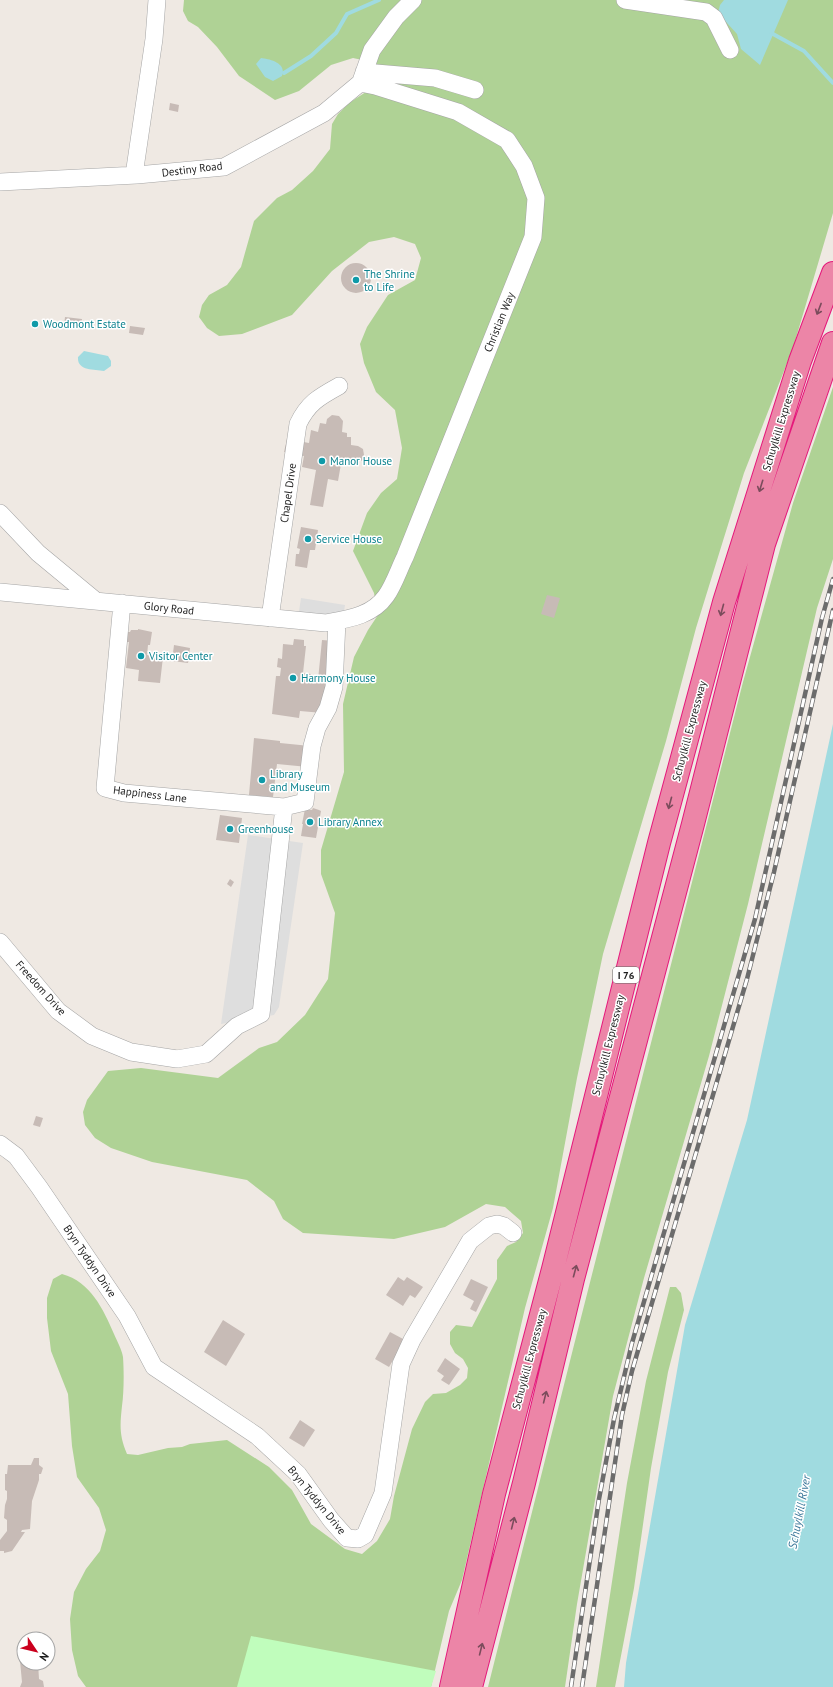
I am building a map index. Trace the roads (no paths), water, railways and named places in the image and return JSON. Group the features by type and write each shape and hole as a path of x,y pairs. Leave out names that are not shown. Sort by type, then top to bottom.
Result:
{"highway":[{"name":"Schuylkill Expressway","path":"451,1687 494,1494 553,1269 659,843 724,602 800,361 833,273"},
{"name":"Schuylkill Expressway","path":"471,1687 524,1483 573,1280 689,839 764,544 833,343"}],"street":[{"path":"134,175 154,39 157,0"},
{"path":"413,0 396,17 372,50 362,78 435,78 475,90"},
{"path":"625,0 706,12 714,18 730,50"},
{"name":"Destiny Road","path":"0,182 134,175 224,167 324,113 362,78"},
{"name":"Christian Way","path":"337,621 355,618 371,611 390,590 405,557 533,237 536,198 524,166 507,140 458,112 375,86 362,78"},
{"name":"Chapel Drive","path":"270,618 298,424 303,413 312,403 339,386"},
{"path":"0,513 38,552 96,601"},
{"name":"Glory Road","path":"0,592 326,624 337,621"},
{"name":"Happiness Lane","path":"122,603 105,788 124,793 284,807"},
{"path":"284,807 306,802 312,746 317,728 328,708 334,687 337,621"},
{"name":"Freedom Drive","path":"0,942 58,1011 92,1036 131,1052 177,1058 206,1054 236,1026 261,1014 284,807"},
{"name":"Bryn Tyddyn Drive","path":"0,1144 16,1156 39,1187 127,1316 154,1366 256,1436 298,1474 331,1520 347,1538 358,1539 365,1535 383,1493 401,1364 412,1340 470,1241 489,1226 497,1224 504,1226 513,1233"}],"water":[{"path":"724,0 788,0 760,65 741,49 737,34 718,13 720,5"},
{"path":"261,58 277,62 282,68 282,76 273,81 265,77 256,64"},
{"path":"84,351 108,356 111,361 111,366 104,371 83,367 78,362 78,357"},
{"name":"Schuylkill River","path":"833,724 833,1687 624,1687 626,1663 685,1325 747,1120"}],"waterway":[{"path":"284,73 311,56 336,33 347,14 379,0"},
{"path":"770,30 773,34 804,51 833,83"}],"railway":[{"path":"571,1687 599,1499 614,1419 632,1343 755,919 822,618 833,579"},
{"path":"582,1687 622,1415 632,1371 747,979 774,872 833,610"}],"place":[{"name":"The Shrine to Life","path":"356,280"},
{"name":"Woodmont Estate","path":"35,324"},
{"name":"Manor House","path":"322,461"},
{"name":"Service House","path":"308,539"},
{"name":"Visitor Center","path":"141,656"},
{"name":"Harmony House","path":"293,678"},
{"name":"Library and Museum","path":"262,780"},
{"name":"Library Annex","path":"310,822"},
{"name":"Greenhouse","path":"230,829"}]}
